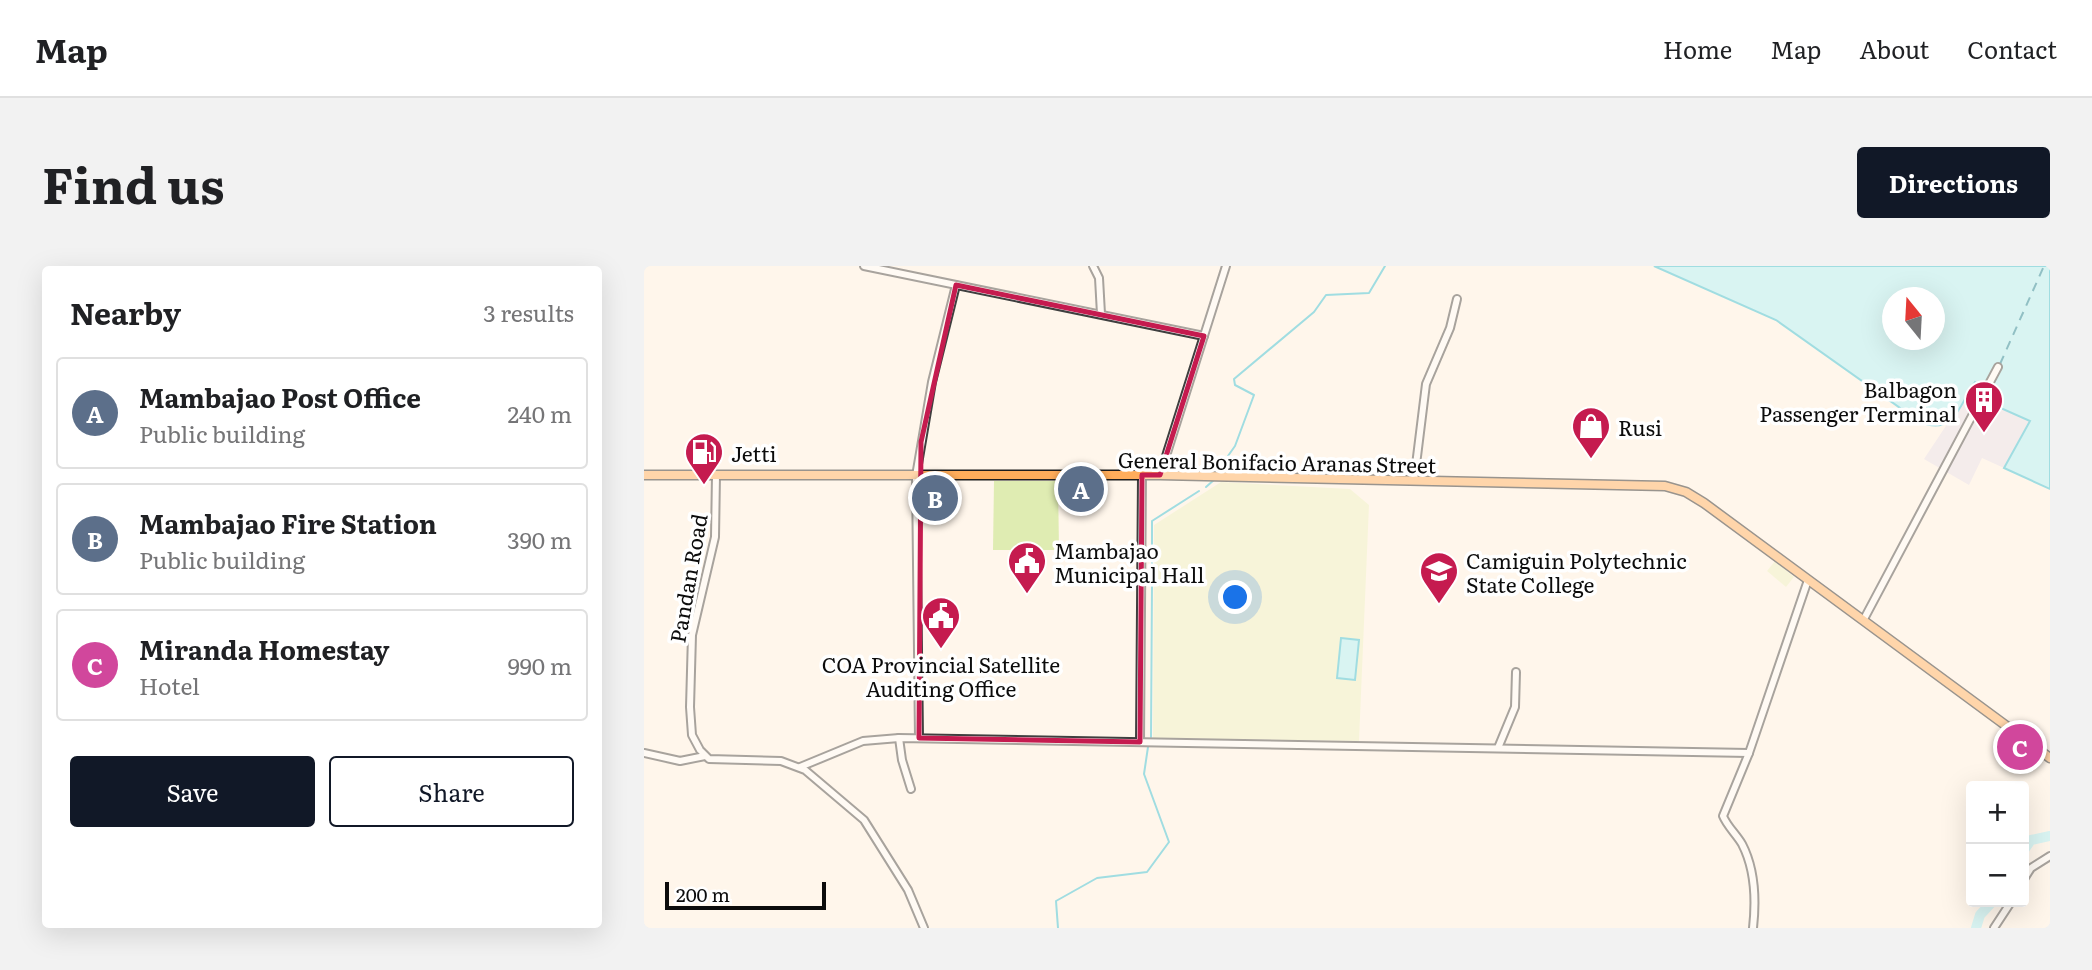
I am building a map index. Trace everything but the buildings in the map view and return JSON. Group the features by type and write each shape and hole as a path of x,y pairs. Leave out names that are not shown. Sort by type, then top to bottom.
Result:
{"main road":[{"name":"General Bonifacio Aranas Street","path":"644,475 1160,475 1654,485 1676,488 1704,503 2050,758"}],"street":[{"path":"864,266 1204,336"},
{"path":"909,275 911,266"},
{"path":"1093,266 1099,278 1101,314"},
{"path":"1160,475 1226,266"},
{"path":"919,738 916,476 932,382 956,285"},
{"path":"1414,481 1426,384 1450,328 1457,299"},
{"path":"1866,621 1998,367"},
{"name":"Pandan Road","path":"705,756 696,743 691,725 692,635 715,537 716,475"},
{"path":"1140,742 1142,475"},
{"path":"1753,928 1755,907 1750,867 1741,842 1723,816 1749,753 1808,580"},
{"path":"1498,748 1515,707 1516,672"},
{"path":"800,767 863,741 900,738 1749,753"},
{"path":"900,738 902,760 911,789"},
{"path":"644,753 680,761 705,756 715,760 780,761 800,767 864,820 908,890 924,928"},
{"path":"2029,871 2050,856"},
{"path":"1994,928 2008,907"}],"highlighted area":[{"path":"956,285 1204,336 1160,475 1142,475 1140,742 919,738 921,442"}],"shaded area":[{"path":"1975,382 1984,386 1978,397 1990,395 1998,399 1996,406 2030,421 2004,468 1982,458 1969,485 1924,459"}],"green space":[{"path":"994,481 1058,481 1059,550 993,550"},
{"path":"1221,482 1350,489 1369,505 1359,741 1153,738 1154,525"},
{"path":"1775,561 1794,577 1786,587 1767,571"}],"water":[{"path":"1654,266 2050,266 2050,489 2004,468 2030,421 1996,406 1998,399 1991,396 1987,402 1978,397 1983,387 1975,382 1949,422 1932,425 1920,422 1776,320"},
{"path":"1341,638 1359,640 1355,680 1337,678"}],"waterway":[{"path":"1216,473 1235,446 1254,395 1235,385 1234,379 1314,312 1326,295 1369,293 1385,266"},
{"path":"1206,487 1215,479"},
{"path":"1152,575 1152,521 1199,491"},
{"path":"1151,737 1152,583"},
{"path":"1058,928 1056,901 1097,878 1147,872 1169,842 1144,774 1148,747"},
{"path":"2028,844 2031,840 2050,836"},
{"path":"1976,928 1980,915 1987,907"}],"ferry route":[{"path":"2000,364 2044,266"}],"place":[{"name":"Balbagon Passenger Terminal","path":"1984,434"},
{"name":"Rusi","path":"1591,460"},
{"name":"Jetti","path":"704,486"},
{"name":"Mambajao Post Office","path":"1081,489"},
{"name":"Mambajao Fire Station","path":"935,498"},
{"name":"Mambajao Municipal Hall","path":"1027,595"},
{"name":"Camiguin Polytechnic State College","path":"1439,605"},
{"name":"COA Provincial Satellite Auditing Office","path":"941,650"},
{"name":"Miranda Homestay","path":"2020,747"}]}
